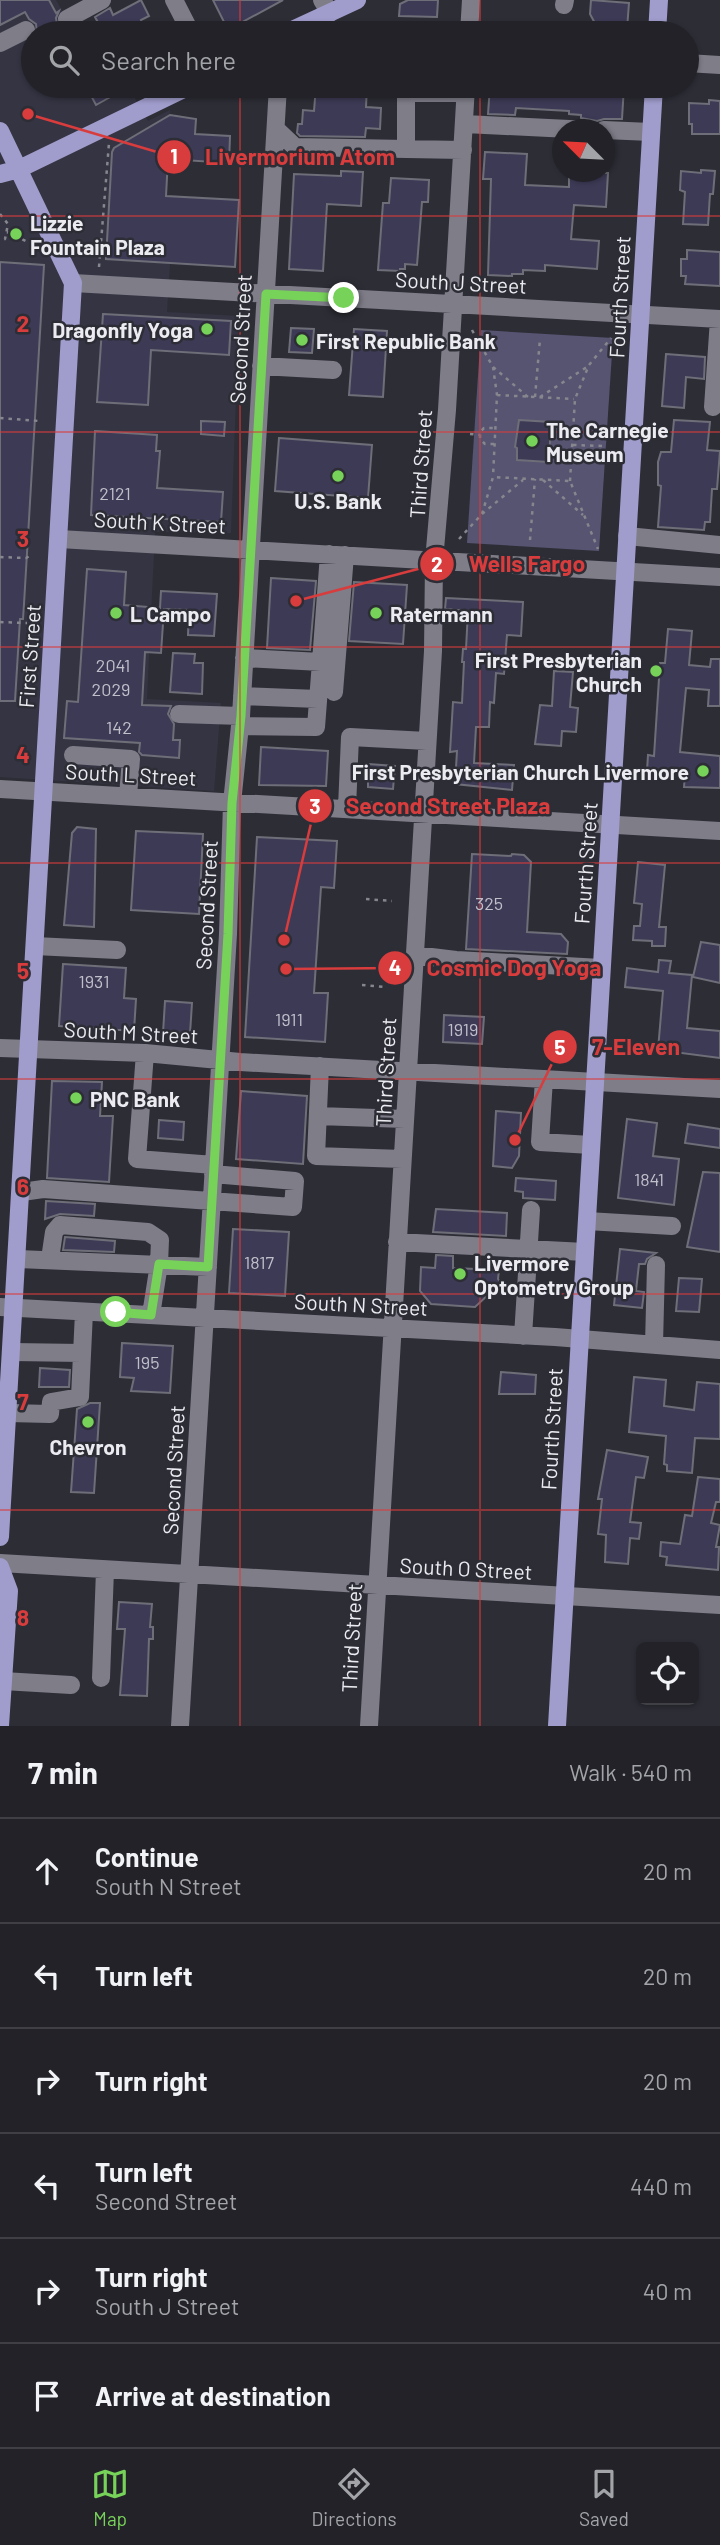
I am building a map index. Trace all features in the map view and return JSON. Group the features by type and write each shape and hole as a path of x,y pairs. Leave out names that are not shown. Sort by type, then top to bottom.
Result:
{"main road":[{"path":"304,21 326,6 357,0"},
{"path":"658,21 659,0"},
{"path":"0,174 19,169 165,98"},
{"name":"Fourth Street","path":"557,1726 653,98"},
{"name":"First Street","path":"0,131 74,283 18,1259 7,1307 12,1352 0,1537"},
{"path":"0,1565 9,1591 1,1726"}],"street":[{"path":"67,19 102,0"},
{"path":"174,0 185,21"},
{"path":"470,21 471,0"},
{"path":"0,43 21,32"},
{"path":"699,64 720,65"},
{"name":"Second Street","path":"180,1726 214,1170 232,803 242,696 277,98"},
{"path":"406,98 406,149"},
{"name":"Third Street","path":"369,1726 433,651 434,561 466,98"},
{"path":"465,124 552,128"},
{"path":"276,129 295,146 463,149"},
{"path":"615,130 651,132"},
{"name":"South J Street","path":"74,283 720,319"},
{"path":"713,407 720,319"},
{"path":"261,366 333,370"},
{"path":"627,536 720,545"},
{"name":"South K Street","path":"59,538 720,577"},
{"path":"179,714 316,727 339,644 337,554"},
{"path":"326,695 321,662 337,554"},
{"path":"244,658 321,662"},
{"path":"242,696 326,695"},
{"path":"346,808 351,737 427,741"},
{"path":"72,755 131,759 128,796"},
{"name":"South L Street","path":"0,789 720,831"},
{"path":"35,946 117,950"},
{"path":"415,955 456,960 601,968"},
{"name":"South M Street","path":"0,1048 145,1054 720,1089"},
{"path":"22,1192 43,1189 293,1207 295,1181 137,1159 145,1054"},
{"path":"320,1066 316,1156 402,1159"},
{"path":"544,1079 540,1142 591,1145"},
{"path":"318,1116 405,1119"},
{"path":"523,1336 531,1210"},
{"path":"587,1221 673,1226"},
{"path":"50,1259 54,1232 60,1225 148,1232 160,1240 151,1315"},
{"path":"397,1242 584,1252"},
{"path":"18,1259 208,1267"},
{"path":"653,1345 656,1265"},
{"name":"South N Street","path":"7,1307 580,1339 720,1350"},
{"path":"8,1413 50,1414 51,1402 80,1396 84,1312"},
{"path":"12,1352 82,1353"},
{"name":"South O Street","path":"0,1565 720,1605"},
{"path":"101,1678 105,1570"},
{"path":"3,1681 71,1685"}],"path":[{"path":"99,267 109,143"},
{"path":"0,214 8,224 5,239 0,241"},
{"path":"6,232 42,248"},
{"path":"472,330 493,367 528,397"},
{"path":"598,549 570,481 575,399 589,365 611,338"},
{"path":"535,397 540,339"},
{"path":"540,397 589,365"},
{"path":"482,514 493,477 497,395 493,367"},
{"path":"497,395 575,399"},
{"path":"0,418 40,421"},
{"path":"480,435 484,428 495,428"},
{"path":"470,434 480,435"},
{"path":"480,435 485,444 494,444"},
{"path":"573,445 604,446"},
{"path":"493,477 570,481"},
{"path":"459,540 482,514 525,479"},
{"path":"530,540 535,479"},
{"path":"543,480 584,516"},
{"path":"0,557 26,558 31,555"},
{"path":"0,622 27,623"},
{"path":"366,899 392,901"},
{"path":"362,985 386,986"}],"shaded area":[{"path":"0,0 56,0 67,21 21,21 21,98 135,98 148,121 170,110 167,182 156,182 172,231 167,312 239,316 231,533 155,532 147,699 221,703 214,791 0,777"},
{"path":"481,330 613,338 599,551 467,543"}],"building":[{"path":"0,0 49,0 56,13 59,11 56,21 32,21 25,12 0,25"},
{"path":"141,0 149,16 141,21 97,21 95,17 110,8 113,15"},
{"path":"213,0 283,0 244,21 224,21"},
{"path":"408,0 438,0 437,17 399,16 400,4"},
{"path":"591,0 629,3 628,21 594,21 590,14"},
{"path":"92,98 109,98 96,105"},
{"path":"315,98 366,98 366,107 381,108 380,129 366,128 365,137 300,136 297,133 298,124 302,124 303,110 314,111"},
{"path":"489,98 623,98 622,119 586,119 581,118 581,115 569,114 569,111 516,108 515,115 488,114"},
{"path":"709,100 720,101 720,134 692,134 689,103 709,104"},
{"path":"170,115 196,119 195,134 230,136 229,163 168,159 166,196 239,200 235,267 106,259 112,152 114,148"},
{"path":"485,152 527,154 525,185 569,187 569,182 607,182 606,207 574,205 571,239 599,241 597,269 545,265 545,271 523,270 523,274 512,276 488,275 491,179 483,179"},
{"path":"701,170 715,171 708,225 683,224 685,192 680,190 681,171 701,173"},
{"path":"341,171 363,172 361,206 327,204 323,271 289,269 294,174 341,176"},
{"path":"391,178 429,180 428,202 422,202 417,265 405,264 405,269 400,271 378,270 383,203 389,203"},
{"path":"687,250 720,252 720,286 685,284 686,276 681,276 681,259 687,259"},
{"path":"0,262 44,265 24,604 23,619 20,619 15,701 0,701"},
{"path":"103,314 231,321 229,355 151,350 148,405 97,402"},
{"name":"First Republic Bank","path":"291,328 314,329 312,353 289,352"},
{"path":"354,329 387,331 383,397 349,395"},
{"path":"666,354 705,357 704,379 686,377 684,408 662,406"},
{"path":"519,420 551,422 549,462 517,460 515,447"},
{"path":"674,420 710,422 707,450 720,451 717,489 712,489 710,522 705,522 704,530 658,527 661,486 658,485 658,462 661,452 671,452"},
{"path":"201,421 225,422 224,436 201,434"},
{"path":"95,431 157,435 156,451 160,451 157,488 223,492 221,522 91,515"},
{"path":"279,438 372,445 368,498 275,491"},
{"path":"87,569 126,572 124,605 160,608 161,591 217,594 214,636 188,635 189,610 164,609 161,653 145,652 142,705 171,706 168,714 174,724 173,740 180,740 179,758 142,755 139,752 140,743 64,738 67,701 78,702"},
{"path":"271,578 316,581 310,650 267,648"},
{"name":"Ratermann","path":"354,582 407,585 403,644 349,641"},
{"path":"446,598 523,602 521,636 507,635 504,674 496,673 494,703 490,702 489,727 476,727 474,763 514,765 512,790 455,784 457,751 450,752 453,702 462,703 462,662 463,649 466,649 468,611 445,609"},
{"path":"668,629 692,631 689,665 710,667 711,659 720,659 720,706 708,706 709,690 686,688 680,752 720,756 720,788 684,787 685,775 647,771 648,755 654,756 660,663 665,663"},
{"path":"173,653 195,654 194,663 203,663 202,694 170,692"},
{"path":"554,671 573,672 570,707 578,708 576,732 562,731 561,746 535,744 540,705 552,706"},
{"path":"261,747 328,751 326,786 259,785"},
{"path":"368,764 395,766 393,789 368,787"},
{"path":"77,827 96,829 94,927 64,925 72,833"},
{"path":"136,831 203,834 199,914 131,910"},
{"path":"257,837 337,841 334,888 321,887 314,993 328,993 325,1042 245,1037"},
{"path":"472,854 524,855 531,862 527,932 561,934 568,942 567,954 466,949"},
{"path":"638,862 665,865 659,927 666,927 665,946 652,946 652,941 633,940 634,926 640,926 642,904 634,903"},
{"path":"701,942 720,945 720,983 693,977"},
{"path":"659,960 671,961 669,973 692,975 687,1028 720,1031 720,1058 658,1050 663,991 625,987 627,968 658,972"},
{"path":"63,964 126,968 124,998 136,999 134,1031 59,1026"},
{"path":"165,1001 192,1003 190,1034 163,1033"},
{"path":"444,1015 484,1017 482,1044 443,1042"},
{"path":"52,1081 102,1082 100,1116 113,1116 109,1182 47,1178"},
{"path":"241,1091 307,1096 303,1164 236,1159"},
{"path":"496,1111 521,1113 519,1156 512,1168 493,1166"},
{"path":"627,1119 657,1123 653,1156 679,1159 674,1205 618,1198"},
{"path":"159,1120 184,1122 183,1140 158,1138"},
{"path":"688,1124 720,1129 720,1148 685,1143"},
{"path":"703,1172 720,1173 720,1252 687,1247"},
{"path":"516,1178 556,1181 555,1200 523,1198 523,1192 515,1191"},
{"path":"46,1201 95,1204 94,1216 60,1214 45,1219"},
{"path":"436,1209 507,1213 506,1236 433,1232"},
{"path":"233,1229 289,1232 285,1296 229,1293"},
{"path":"65,1237 115,1241 114,1252 63,1250"},
{"path":"620,1249 656,1253 647,1259 645,1264 639,1264 636,1291 644,1292 642,1308 614,1305"},
{"name":"Livermore Optometry Group","path":"436,1255 453,1256 453,1268 499,1270 498,1279 501,1283 475,1307 431,1304 420,1291 421,1267 435,1268"},
{"path":"679,1278 702,1279 699,1312 676,1311"},
{"path":"122,1343 173,1346 170,1393 131,1391 134,1378 120,1377"},
{"name":"Chevron","path":"40,1368 70,1370 69,1387 39,1387"},
{"path":"501,1372 536,1375 535,1394 499,1394"},
{"path":"634,1377 666,1380 664,1406 694,1410 697,1382 720,1384 720,1439 695,1438 692,1473 667,1471 667,1465 664,1464 666,1436 629,1432"},
{"path":"90,1403 100,1403 94,1493 71,1492 77,1409"},
{"path":"607,1450 648,1457 644,1478 636,1477 630,1522 641,1523 639,1539 630,1538 628,1564 605,1562 606,1535 598,1534 602,1499 598,1499"},
{"path":"698,1477 720,1479 720,1502 716,1502 711,1523 720,1525 716,1547 719,1547 718,1570 666,1565 667,1557 660,1556 661,1542 680,1544 685,1515 692,1516"},
{"path":"119,1602 152,1604 150,1627 153,1627 153,1639 149,1639 147,1696 120,1695 125,1629 117,1629"}],"place":[{"name":"Livermorium Atom","path":"28,114"},
{"name":"Lizzie Fountain Plaza","path":"16,234"},
{"name":"Dragonfly Yoga","path":"207,329"},
{"name":"First Republic Bank","path":"302,340"},
{"name":"The Carnegie Museum","path":"532,441"},
{"name":"U.S. Bank","path":"338,476"},
{"name":"Wells Fargo","path":"296,601"},
{"name":"L Campo","path":"116,613"},
{"name":"Ratermann","path":"376,613"},
{"name":"First Presbyterian Church","path":"656,671"},
{"name":"First Presbyterian Church Livermore","path":"703,771"},
{"name":"Second Street Plaza","path":"284,940"},
{"name":"Cosmic Dog Yoga","path":"286,969"},
{"name":"PNC Bank","path":"76,1098"},
{"name":"7-Eleven","path":"515,1140"},
{"name":"Livermore Optometry Group","path":"460,1274"},
{"name":"Chevron","path":"88,1422"}],"route":[{"path":"116,1312 151,1315 159,1264 208,1267 228,934 232,803 241,716 266,294 344,298"}]}
